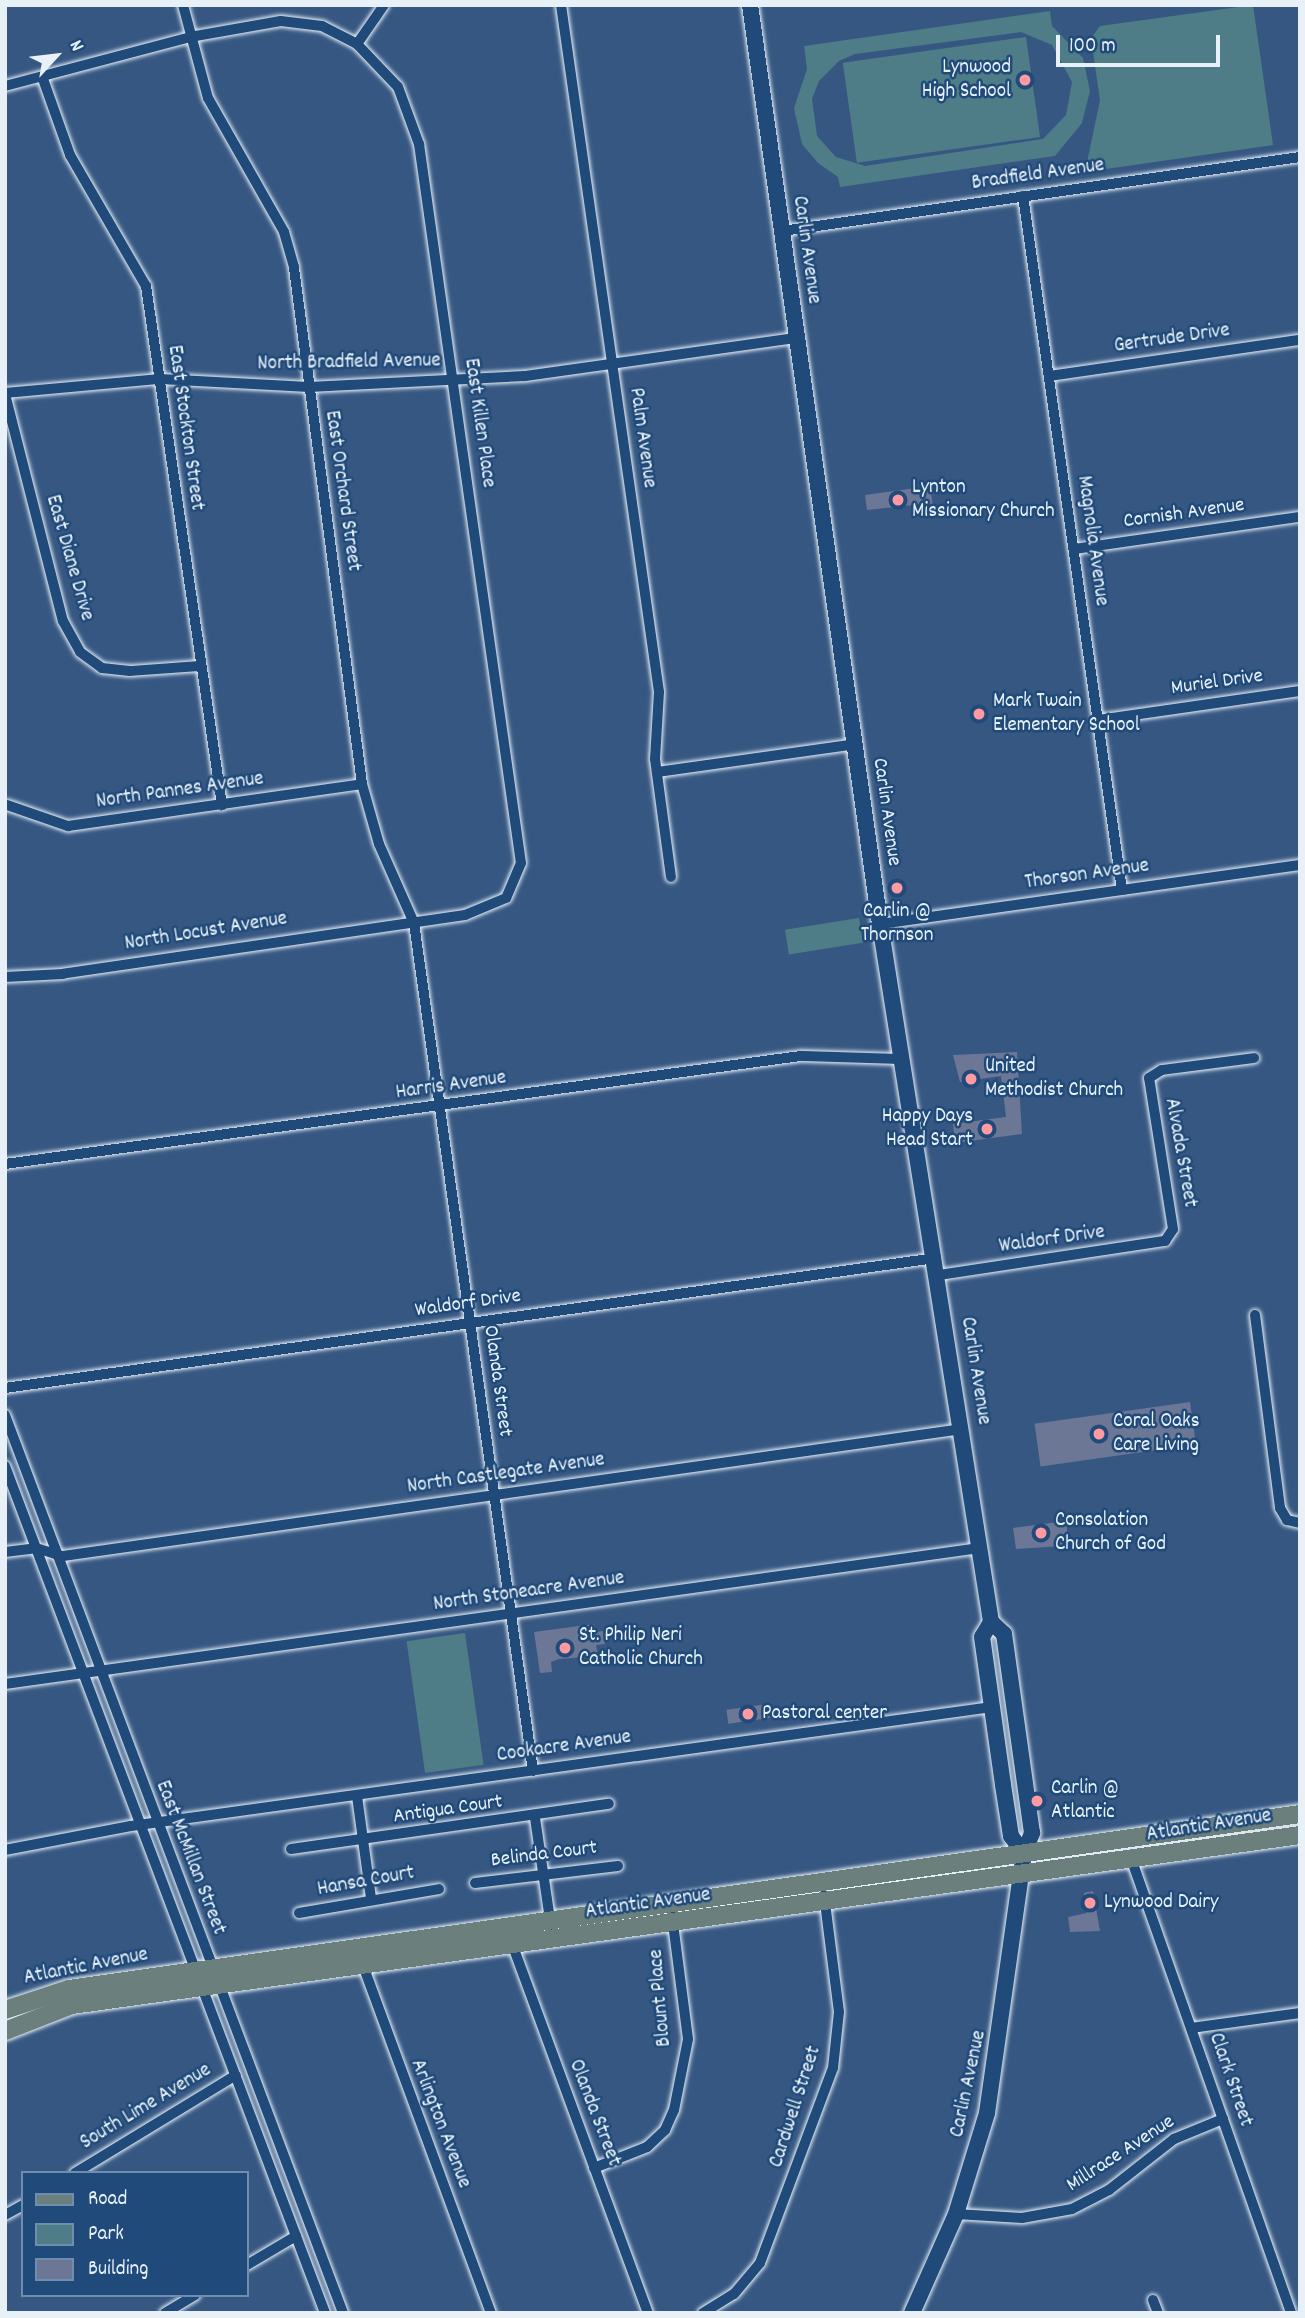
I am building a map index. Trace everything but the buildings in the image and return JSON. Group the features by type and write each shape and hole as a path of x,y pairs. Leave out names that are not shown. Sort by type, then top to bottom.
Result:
{"main road":[{"name":"Atlantic Avenue","path":"5,2031 72,2005 359,1947 1300,1814"},
{"name":"Atlantic Avenue","path":"5,2010 55,1992 362,1966 1024,1877 1300,1835"}],"street":[{"name":"East Orchard Street","path":"183,5 190,37 218,119 290,245 362,784 379,844 414,923 423,996"},
{"path":"357,44 384,5"},
{"name":"Palm Avenue","path":"561,5 659,692 657,772 671,877"},
{"name":"Carlin Avenue","path":"750,5 880,924 937,1267 991,1622 1004,1634 1032,1833 1024,1853 1024,1877 991,2092 956,2214 912,2313"},
{"name":"East Killen Place","path":"5,86 43,79 190,37 281,20 322,26 357,44 398,87 413,124 453,381 521,863 514,887 494,907 414,923"},
{"name":"East Stockton Street","path":"43,79 70,155 146,286 198,666 222,805"},
{"name":"Bradfield Avenue","path":"782,231 1300,157"},
{"name":"Magnolia Avenue","path":"1023,196 1122,890"},
{"path":"612,364 797,338"},
{"name":"Gertrude Drive","path":"1049,376 1300,340"},
{"name":"North Bradfield Avenue","path":"5,394 160,379 309,387 453,381 525,376 612,364"},
{"name":"East Diane Drive","path":"5,394 64,621 80,652 102,667 130,671 198,666"},
{"name":"Cornish Avenue","path":"1074,549 1300,517"},
{"name":"Muriel Drive","path":"1098,720 1300,691"},
{"path":"657,772 855,744"},
{"name":"North Pannes Avenue","path":"6,806 68,826 362,784"},
{"name":"Thorson Avenue","path":"880,924 1300,865"},
{"name":"North Locust Avenue","path":"5,977 63,974 414,923"},
{"name":"Olanda Street","path":"423,996 533,1771"},
{"name":"Harris Avenue","path":"5,1164 801,1056 903,1059"},
{"name":"Alvada Street","path":"1169,1238 1173,1230 1148,1083 1152,1074 1254,1058"},
{"name":"Waldorf Drive","path":"5,1388 470,1323 937,1267 1149,1245 1169,1238"},
{"path":"1255,1315 1280,1508 1287,1520 1300,1523"},
{"name":"East McMillan Street","path":"5,1415 157,1824 208,1978 236,2075 325,2313"},
{"name":"North Castlegate Avenue","path":"55,1553 962,1429"},
{"name":"East McMillan Street","path":"5,1466 141,1825 208,1978 343,2313"},
{"path":"5,1552 36,1548 55,1553"},
{"name":"North Stoneacre Avenue","path":"5,1684 980,1548"},
{"name":"Carlin Avenue","path":"991,1622 982,1637 1011,1836 1024,1853"},
{"name":"Cookacre Avenue","path":"5,1850 141,1825 992,1707"},
{"path":"357,1796 370,1898"},
{"name":"Antigua Court","path":"291,1849 363,1842 535,1818 609,1804"},
{"path":"535,1818 553,1940"},
{"name":"Clark Street","path":"1132,1861 1291,2313"},
{"name":"Belinda Court","path":"475,1883 618,1866"},
{"name":"Cardwell Street","path":"703,2313 739,2288 768,2246 833,2068 839,2012 822,1882"},
{"name":"Hansa Court","path":"299,1913 370,1898 439,1889"},
{"name":"Blount Place","path":"594,2168 647,2147 670,2120 688,2039 670,1903"},
{"name":"Olanda Street","path":"509,1926 512,1945 648,2313"},
{"name":"Arlington Avenue","path":"359,1947 362,1966 491,2313"},
{"path":"1191,2028 1300,2014"},
{"name":"South Lime Avenue","path":"78,2171 236,2075"},
{"name":"Millrace Avenue","path":"956,2214 1022,2218 1072,2209 1109,2190 1174,2138 1223,2119"},
{"path":"5,2215 21,2206"},
{"path":"248,2264 296,2236"},
{"path":"165,2313 192,2297"},
{"path":"1153,2300 1158,2313"}],"green space":[{"path":"1253,5 1273,145 1085,172 1100,100 1091,38 1100,26"},
{"path":"1050,11 1052,26 1083,58 1090,91 1082,123 1055,156 840,187 838,177 818,163 802,144 794,108 807,69 804,46","holes":["1021,32 1052,45 1072,82 1066,115 1043,139 865,166 836,157 817,136 812,99 819,81 839,61 855,54"]},
{"path":"1026,37 1040,137 857,163 843,63"},
{"path":"859,918 863,943 789,954 785,930"},
{"path":"465,1633 484,1765 425,1773 407,1641"}],"place":[{"name":"Lynwood High School","path":"1025,80"},
{"name":"Lynton Missionary Church","path":"898,500"},
{"name":"Mark Twain Elementary School","path":"979,714"},
{"name":"Carlin @ Thornson","path":"897,888"},
{"name":"United Methodist Church","path":"971,1079"},
{"name":"Happy Days Head Start","path":"987,1129"},
{"name":"Coral Oaks Care Living","path":"1099,1434"},
{"name":"Consolation Church of God","path":"1041,1533"},
{"name":"St. Philip Neri Catholic Church","path":"565,1648"},
{"name":"Pastoral center","path":"748,1714"},
{"name":"Carlin @ Atlantic","path":"1037,1801"},
{"name":"Lynwood Dairy","path":"1090,1903"}]}
